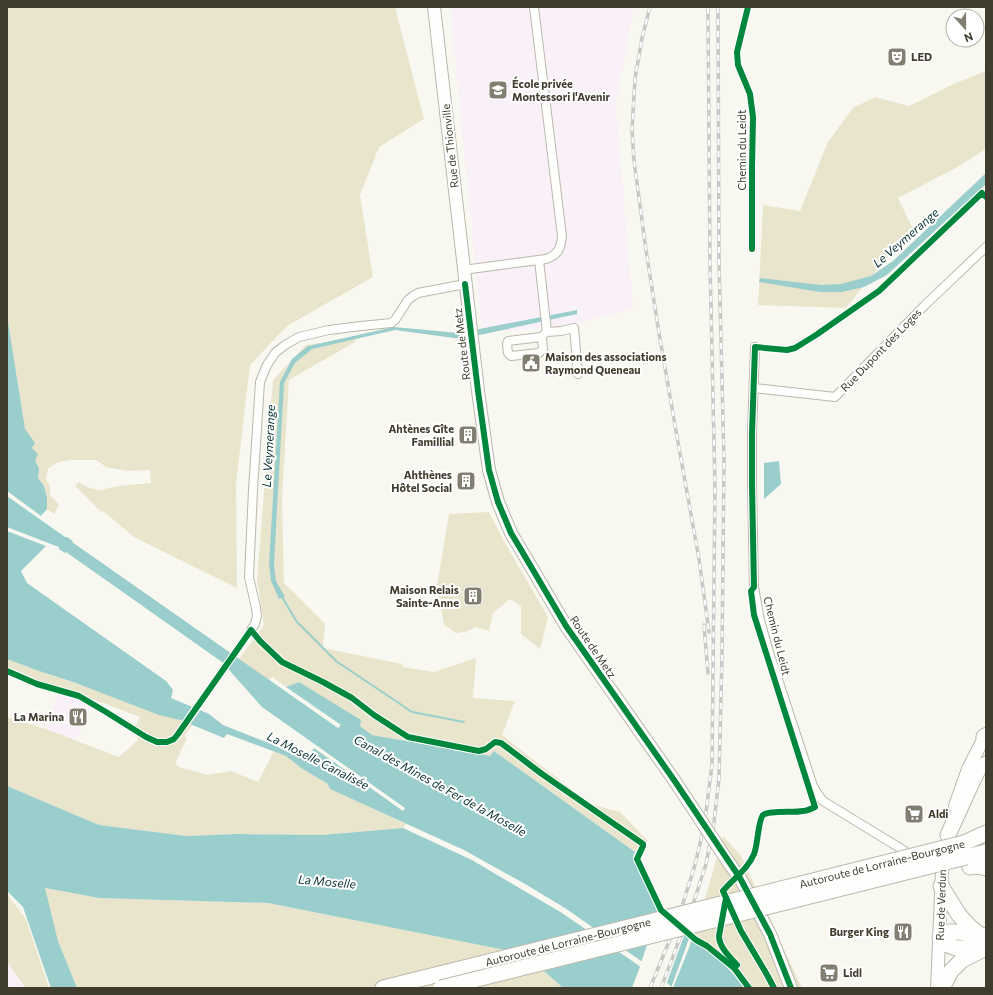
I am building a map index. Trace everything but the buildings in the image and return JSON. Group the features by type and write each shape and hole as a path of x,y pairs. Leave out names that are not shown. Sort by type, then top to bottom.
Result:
{"highway":[{"path":"948,834 979,768 986,764"},
{"path":"986,833 967,855 977,866 986,868"},
{"name":"Autoroute de Lorraine-Bourgogne","path":"383,988 437,982 899,873 911,878 967,855 986,838"},
{"name":"Autoroute de Lorraine-Bourgogne","path":"437,982 967,855 986,852"},
{"path":"942,873 959,915 984,942"},
{"path":"940,937 946,944 956,948 984,942"},
{"path":"942,988 951,971 984,942"}],"main road":[{"name":"Rue de Thionville","path":"434,7 465,284"},
{"name":"Route de Metz","path":"465,284 489,470 498,502 511,532 566,626 674,780 740,878 770,934 791,988"},
{"name":"Rue de Verdun","path":"937,988 942,873 948,834 964,776 986,737"}],"street":[{"path":"464,270 552,257 557,252 561,244 562,236 534,7"},
{"name":"Rue Dupont des Loges","path":"754,388 835,397 925,305 986,247"},
{"path":"539,260 546,323 544,335 574,328 578,374"},
{"path":"251,630 255,624 257,616 249,577 253,490 260,382 267,365 275,353 285,345 298,338 329,330 390,323 395,320 408,300 418,293 465,284"},
{"name":"Chemin du Leidt","path":"755,347 752,433 754,587 760,620 768,649 813,786 823,801 942,873"}],"shaded area":[{"path":"7,7 395,7 424,119 379,147 360,195 373,277 287,326 250,365 236,484 237,588 134,537 103,511 101,512 75,486 79,482 89,488 100,490 119,486 151,483 150,470 127,471 106,467 96,460 69,460 59,462 48,468 46,480 50,486 50,495 59,504 54,514 47,509 47,497 44,486 38,478 39,468 35,461 25,429 7,315"},
{"path":"450,7 634,7 616,105 633,309 565,326 482,333"},
{"path":"986,71 986,149 954,169 898,198 914,231 883,262 846,308 758,305 763,205 800,211 828,142 853,108 875,97 909,106 951,85"},
{"path":"356,338 355,342 289,380 282,499 284,583 325,624 323,648 402,664 403,667 434,672 476,658 473,698 515,701 502,735 590,804 620,812 648,841 635,852 494,751 490,756 372,735 299,682 286,687 272,677 269,680 239,659 264,625 257,580 273,380 306,345"},
{"path":"489,512 548,617 540,649 521,634 521,606 510,599 493,613 489,631 476,627 465,632 456,633 444,625 437,586 449,514"},
{"path":"7,659 146,707 192,725 184,736 187,738 175,764 179,767 208,775 231,771 258,782 274,751 286,756 301,768 328,784 331,789 406,824 403,828 322,835 236,834 188,836 99,825 7,786 7,717 46,729 119,757 138,740 134,727 126,721 136,725 140,717 7,669"},
{"path":"60,688 100,702 98,706 91,708 75,740 46,729"},
{"path":"723,836 741,856 802,988 744,988 739,980 717,957 693,941"},
{"path":"44,888 99,898 268,903 525,954 563,988 77,988 58,941"},
{"path":"7,894 26,919 49,988 26,988 7,962"},
{"path":"7,962 26,988 7,988"}],"water":[{"path":"986,173 986,184 887,275 864,287 842,292 820,292 759,282 760,278 821,285 841,284 871,276 893,261"},
{"path":"577,310 577,314 461,339 395,330 312,349 295,363 284,383 274,564 276,581 285,597 279,599 271,581 269,564 280,382 292,359 308,346 394,327 459,333"},
{"path":"7,315 25,429 35,443 32,448 38,454 35,461 39,468 38,478 44,486 47,497 47,509 41,516 7,491"},
{"path":"779,461 781,484 764,499 764,463"},
{"path":"7,496 338,728 341,725 286,687 299,682 361,720 360,726 372,735 490,756 494,751 635,852 633,856 659,911 693,941 717,957 739,980 744,988 673,988 641,961 565,908 525,884 464,850 330,789 328,784 301,768 286,756 227,734 224,738 180,720 159,715 73,682 7,659 7,531 46,546 21,571 27,583 166,681 173,690 171,698 209,714 223,725 307,758 314,748 403,811 405,808 262,707 222,662 66,552 65,553 59,549 59,547 7,527"},
{"name":"La Moselle","path":"7,786 99,825 187,836 236,834 322,835 403,828 472,860 562,913 638,965 667,988 563,988 525,954 268,903 99,898 45,888 58,941 77,988 51,988 23,907 7,891"}],"pier":[{"path":"193,705 201,709 189,726 181,723"},
{"path":"659,911 689,935 684,936 666,985 641,963 647,945 624,951 607,940"},
{"path":"690,936 692,938 689,948 673,988 671,988"},
{"path":"641,964 666,985 664,988 632,988"}],"waterway":[{"name":"Le Veymerange","path":"282,597 297,622 336,661 412,712 464,722"}],"railway":[{"path":"650,7 642,38 635,79 632,130 634,161 659,333 699,559 709,632"},
{"path":"650,988 677,922 695,865 706,812 712,765 715,488 710,263 708,7"},
{"path":"661,988 694,901 706,864 714,822 719,778 724,460 719,261 718,7"},
{"path":"704,625 708,673"}],"cycle path":[{"path":"748,7 737,52 738,65 750,94 753,117 752,249"},
{"path":"774,988 741,931 723,891 744,869 754,854 760,822 763,815 766,813 799,812 815,807 754,615 751,591 754,587 752,433 755,347 787,350 795,348 816,335 879,291 982,193 986,197"},
{"path":"465,284 489,470 498,502 511,533 566,626 674,780 740,878 770,934 791,988"},
{"path":"7,671 37,684 79,696 146,737 157,742 167,742 174,739 178,734 251,630 282,662 352,698 374,715 408,737 479,751 486,749 495,742 501,743 542,774 643,844 637,859 661,910 696,940 707,946 734,968 749,988"},
{"path":"726,898 719,940 725,952 737,965"}],"place":[{"name":"LED","path":"897,57"},
{"name":"École privée Montessori l'Avenir","path":"498,90"},
{"name":"Maison des associations Raymond Queneau","path":"531,363"},
{"name":"Ahtènes Gîte Famillial","path":"468,435"},
{"name":"Ahthènes Hôtel Social","path":"466,481"},
{"name":"Maison Relais Sainte-Anne","path":"473,596"},
{"name":"La Marina","path":"78,717"},
{"name":"Aldi","path":"914,814"},
{"name":"Burger King","path":"903,932"},
{"name":"Lidl","path":"829,973"}],"water label":[{"name":"La Moselle Canalisée","path":"318,761"},
{"name":"Canal des Mines de Fer de la Moselle","path":"440,786"}]}
